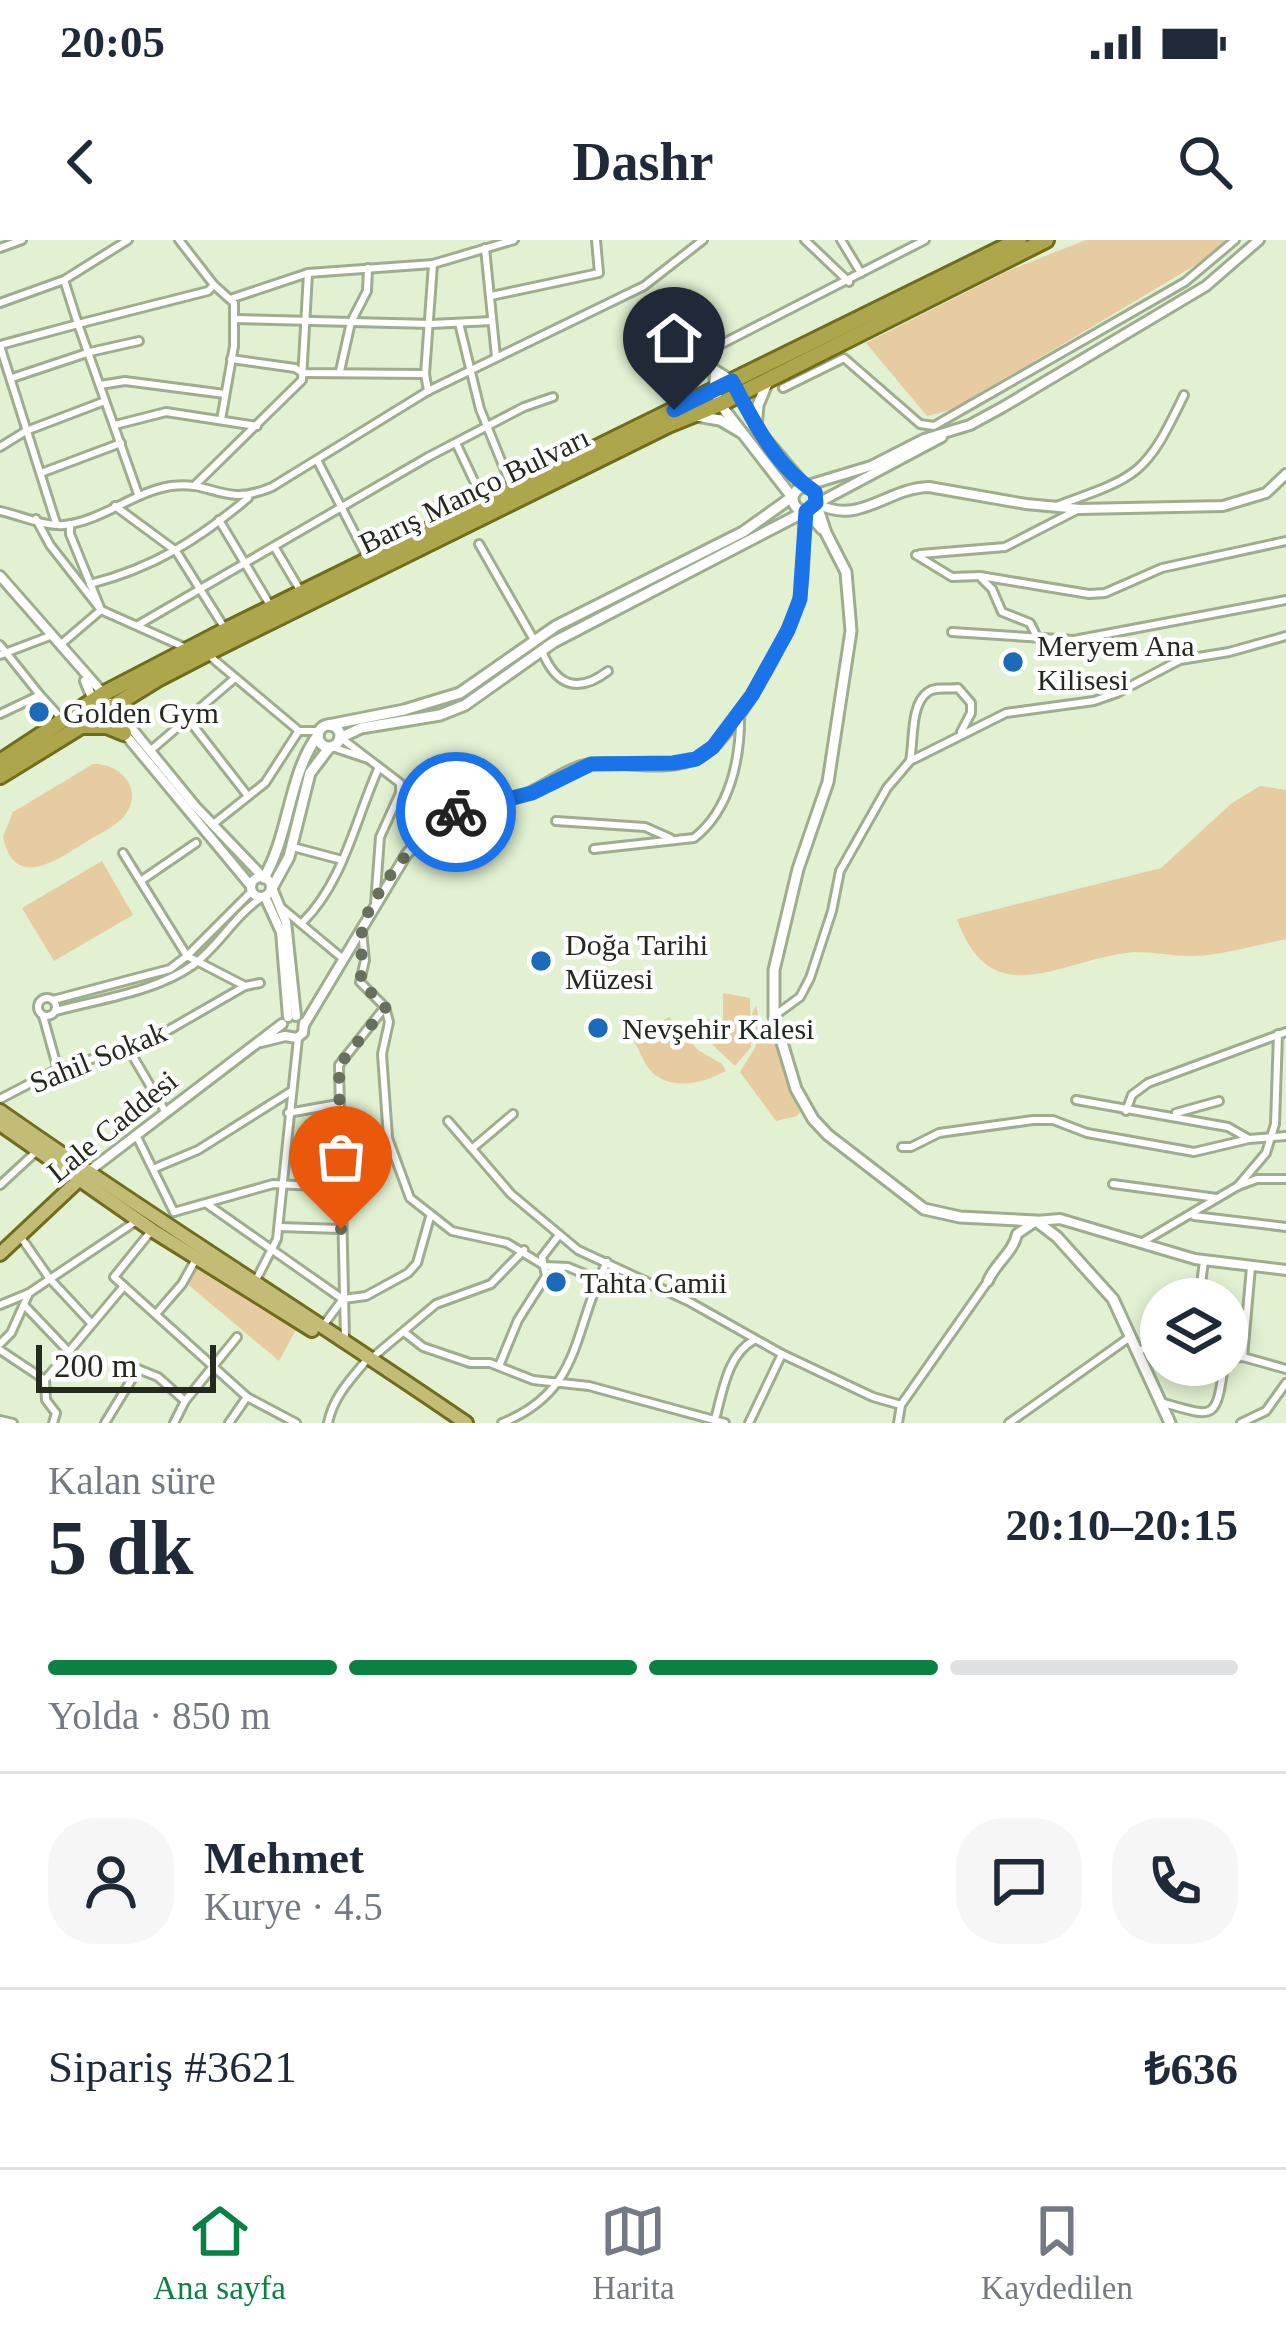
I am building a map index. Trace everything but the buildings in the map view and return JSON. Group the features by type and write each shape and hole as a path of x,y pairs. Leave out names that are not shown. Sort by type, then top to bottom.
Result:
{"highway":[{"name":"Barış Manço Bulvarı","path":"0,776 78,726 103,703 226,630 513,489 717,397 1019,240"},
{"name":"Barış Manço Bulvarı","path":"735,388 770,376 1046,240"},
{"name":"Barış Manço Bulvarı","path":"0,762 62,720 692,416 717,397"},
{"path":"78,726 107,726 124,733"}],"main road":[{"path":"716,371 735,388 756,427 815,492 826,533 846,572 851,631 828,782 798,868 774,970 774,1016 796,1089 813,1119 907,1198 936,1213 1036,1221 1082,1263 1112,1299 1169,1423"},
{"path":"716,371 717,397 796,507 826,533"},
{"path":"756,427 758,405 770,376"},
{"path":"692,416 720,420 745,434"},
{"path":"265,888 303,759 322,730 460,693 742,532 805,486"},
{"path":"265,888 292,847 310,773 334,744 361,728 440,715 464,705 538,645 816,503"},
{"path":"322,730 336,728 334,744"},
{"path":"322,730 321,744 334,744"},
{"path":"0,1111 138,1220 159,1228 196,1258 345,1340 453,1423"},
{"path":"0,1124 466,1423"},
{"name":"Lale Caddesi","path":"7,1243 83,1176"}],"street":[{"path":"0,248 22,240"},
{"path":"179,240 234,303 231,359 220,421"},
{"path":"230,299 308,273 433,264 514,240"},
{"path":"490,296 599,273 596,240"},
{"path":"90,584 139,571 176,551 248,497 428,391 644,286 703,240"},
{"path":"805,240 849,281"},
{"path":"841,240 862,274"},
{"path":"716,371 708,351 925,240"},
{"path":"783,388 844,358 920,424 934,426 1184,282 1235,240"},
{"path":"816,503 1003,407 1130,334 1206,286 1259,240"},
{"path":"0,303 64,280 124,241"},
{"path":"485,248 496,357"},
{"path":"428,391 425,374 433,264"},
{"path":"340,371 351,322 367,291 368,268"},
{"path":"194,486 296,388 302,373 308,273"},
{"path":"64,280 139,495"},
{"path":"58,526 0,345 143,310 208,291 214,285"},
{"path":"234,319 492,321"},
{"path":"459,323 488,428 513,489"},
{"path":"12,378 139,341"},
{"path":"231,359 302,373 425,374"},
{"path":"100,385 125,381 225,394"},
{"path":"1054,507 1111,486 1147,463 1184,395"},
{"path":"138,625 457,443 553,397"},
{"path":"0,447 26,431 105,400"},
{"path":"116,425 166,412 257,426"},
{"path":"946,421 951,431"},
{"path":"805,486 854,472 951,431"},
{"path":"41,472 122,443"},
{"path":"457,443 484,503"},
{"path":"317,460 369,560"},
{"path":"816,503 843,512 914,487 929,487 1054,507 1223,506 1266,493 1286,473"},
{"path":"0,511 58,526 173,486 248,497"},
{"path":"115,506 176,551 226,630"},
{"path":"1080,508 1005,547 916,555 952,578 980,576 1089,594 1105,593 1162,568 1286,541"},
{"path":"252,1287 272,1252 279,1227 298,1038 406,855 446,816 532,793 591,764 648,766 696,759 713,747 740,713 788,630 800,599 806,511"},
{"path":"36,519 50,545 101,610 190,650"},
{"path":"219,520 272,608"},
{"path":"70,524 101,610"},
{"path":"479,544 552,673 567,685 583,685 608,670"},
{"path":"275,548 302,593"},
{"path":"0,576 252,889"},
{"path":"980,576 1002,612 1030,623 1036,637"},
{"path":"952,632 1074,640 1286,600"},
{"path":"60,645 101,610"},
{"path":"50,636 2,650 62,720"},
{"path":"774,1016 800,997 832,910 840,871 887,788 910,761 1021,709 1071,705 1117,693 1180,660 1286,636"},
{"path":"206,653 299,731 322,730"},
{"path":"150,752 235,678"},
{"path":"910,761 916,711 932,688 958,688 971,703 964,730 955,737"},
{"path":"0,714 40,695"},
{"path":"103,703 282,908 342,958"},
{"path":"594,849 694,838 704,830 734,778 740,713"},
{"path":"188,718 248,796"},
{"path":"212,825 265,782 299,731"},
{"path":"334,744 371,760 400,783 380,837 375,904"},
{"path":"304,922 325,901 379,767"},
{"path":"556,821 645,827 673,839"},
{"path":"142,880 196,843"},
{"path":"292,847 342,860"},
{"path":"123,853 187,956 245,986"},
{"path":"252,889 265,888"},
{"path":"58,1070 39,1002 154,975 187,956 252,889 265,888"},
{"path":"43,1016 159,983 196,963 265,888"},
{"path":"265,888 281,932 289,1019"},
{"path":"282,908 289,1019 285,1036"},
{"path":"362,929 365,960 360,982 386,1007 389,1022 382,1054 388,1138 410,1198 452,1231 524,1250 545,1267 568,1267 620,1289 655,1285"},
{"name":"Sahil Sokak","path":"0,1099 58,1070 153,1039 245,986 260,983"},
{"name":"Lale Caddesi","path":"83,1176 318,999"},
{"path":"53,1000 56,1011"},
{"path":"345,1340 339,1065 386,1007"},
{"path":"289,1019 304,1025"},
{"path":"1126,1112 1132,1096 1148,1083 1282,1033 1266,1153 1238,1186"},
{"path":"259,1042 298,1038"},
{"path":"128,1048 166,1112"},
{"path":"155,1168 198,1150 290,1092"},
{"path":"1076,1100 1228,1126 1249,1138"},
{"path":"1173,1114 1220,1101"},
{"path":"288,1113 338,1104"},
{"path":"474,1147 513,1114"},
{"path":"448,1120 511,1194 578,1250 655,1285 782,1354 873,1397 901,1405"},
{"path":"902,1147 939,1133 1033,1120 1053,1120 1087,1132 1194,1152 1249,1138 1286,1136"},
{"path":"136,1135 174,1212"},
{"path":"0,1185 38,1150"},
{"path":"1141,1243 1238,1186 1256,1179 1286,1179"},
{"path":"296,1423 247,1396 114,1277 174,1212 273,1184 340,1186"},
{"path":"1113,1184 1220,1198"},
{"path":"207,1204 343,1298 366,1296 408,1273 417,1263 430,1217"},
{"path":"1191,1216 1286,1227"},
{"path":"898,1423 901,1405 996,1264 1014,1247 1017,1234 1036,1221 1060,1219 1204,1261 1286,1270"},
{"path":"0,1305 29,1293 138,1220"},
{"path":"279,1227 341,1229"},
{"path":"499,1366 518,1320 546,1276 542,1258 559,1235"},
{"path":"7,1243 50,1279 91,1324"},
{"path":"328,1423 344,1386 369,1360 436,1304 491,1284 524,1250"},
{"path":"157,1314 196,1258"},
{"path":"1201,1278 1204,1261"},
{"path":"502,1423 553,1393 576,1349 607,1262"},
{"path":"1248,1301 1251,1267"},
{"path":"53,1423 56,1413 46,1400 45,1380 124,1286"},
{"path":"29,1293 26,1307 0,1347 45,1380"},
{"path":"322,1327 343,1298"},
{"path":"26,1307 67,1350"},
{"path":"404,1332 439,1353 470,1364 499,1366 533,1380 589,1386 725,1423"},
{"path":"175,1423 185,1401 237,1337"},
{"path":"1009,1423 1130,1337"},
{"path":"715,1419 731,1365 754,1340"},
{"path":"749,1423 782,1354"},
{"path":"1248,1358 1286,1369"},
{"path":"105,1423 138,1369 158,1377 185,1401"},
{"path":"1241,1423 1266,1411 1286,1383"},
{"path":"1160,1402 1206,1419 1218,1404 1221,1386"},
{"path":"229,1423 247,1396"},
{"path":"1266,1411 1270,1423"},
{"path":"0,1420 13,1423"}],"shaded area":[{"path":"1086,240 1226,240 1199,263 954,409 927,416 866,343 1010,270"},
{"path":"93,764 112,768 127,779 132,796 125,815 50,863 26,867 17,863 3,837 13,812"},
{"path":"1260,786 1286,790 1286,939 1205,955 1129,953 1025,975 987,965 957,919 1161,868 1232,803"},
{"path":"102,861 133,915 54,961 22,908"},
{"path":"723,993 750,998 751,1047 735,1066 698,1031 701,1020 723,1019"},
{"path":"756,1005 760,1025 770,1025 800,1112 797,1116 776,1121 740,1072 756,1046 752,1014"},
{"path":"669,1017 698,1050 726,1071 679,1083 652,1072 632,1038"},
{"path":"196,1261 297,1328 279,1361 184,1281"}],"way so far":[{"path":"341,1229 339,1065 386,1007 360,982 365,960 362,929 406,855 424,833 456,812"}],"place":[{"name":"Meryem Ana Kilisesi","path":"1013,662"},
{"name":"Golden Gym","path":"39,712"},
{"name":"Doğa Tarihi Müzesi","path":"541,961"},
{"name":"Nevşehir Kalesi","path":"598,1028"},
{"name":"Tahta Camii","path":"556,1282"}],"route":[{"path":"456,812 532,793 591,764 648,766 703,756 737,719 788,630 800,599 806,511 816,503 815,492 760,434 732,381 674,410"}]}
